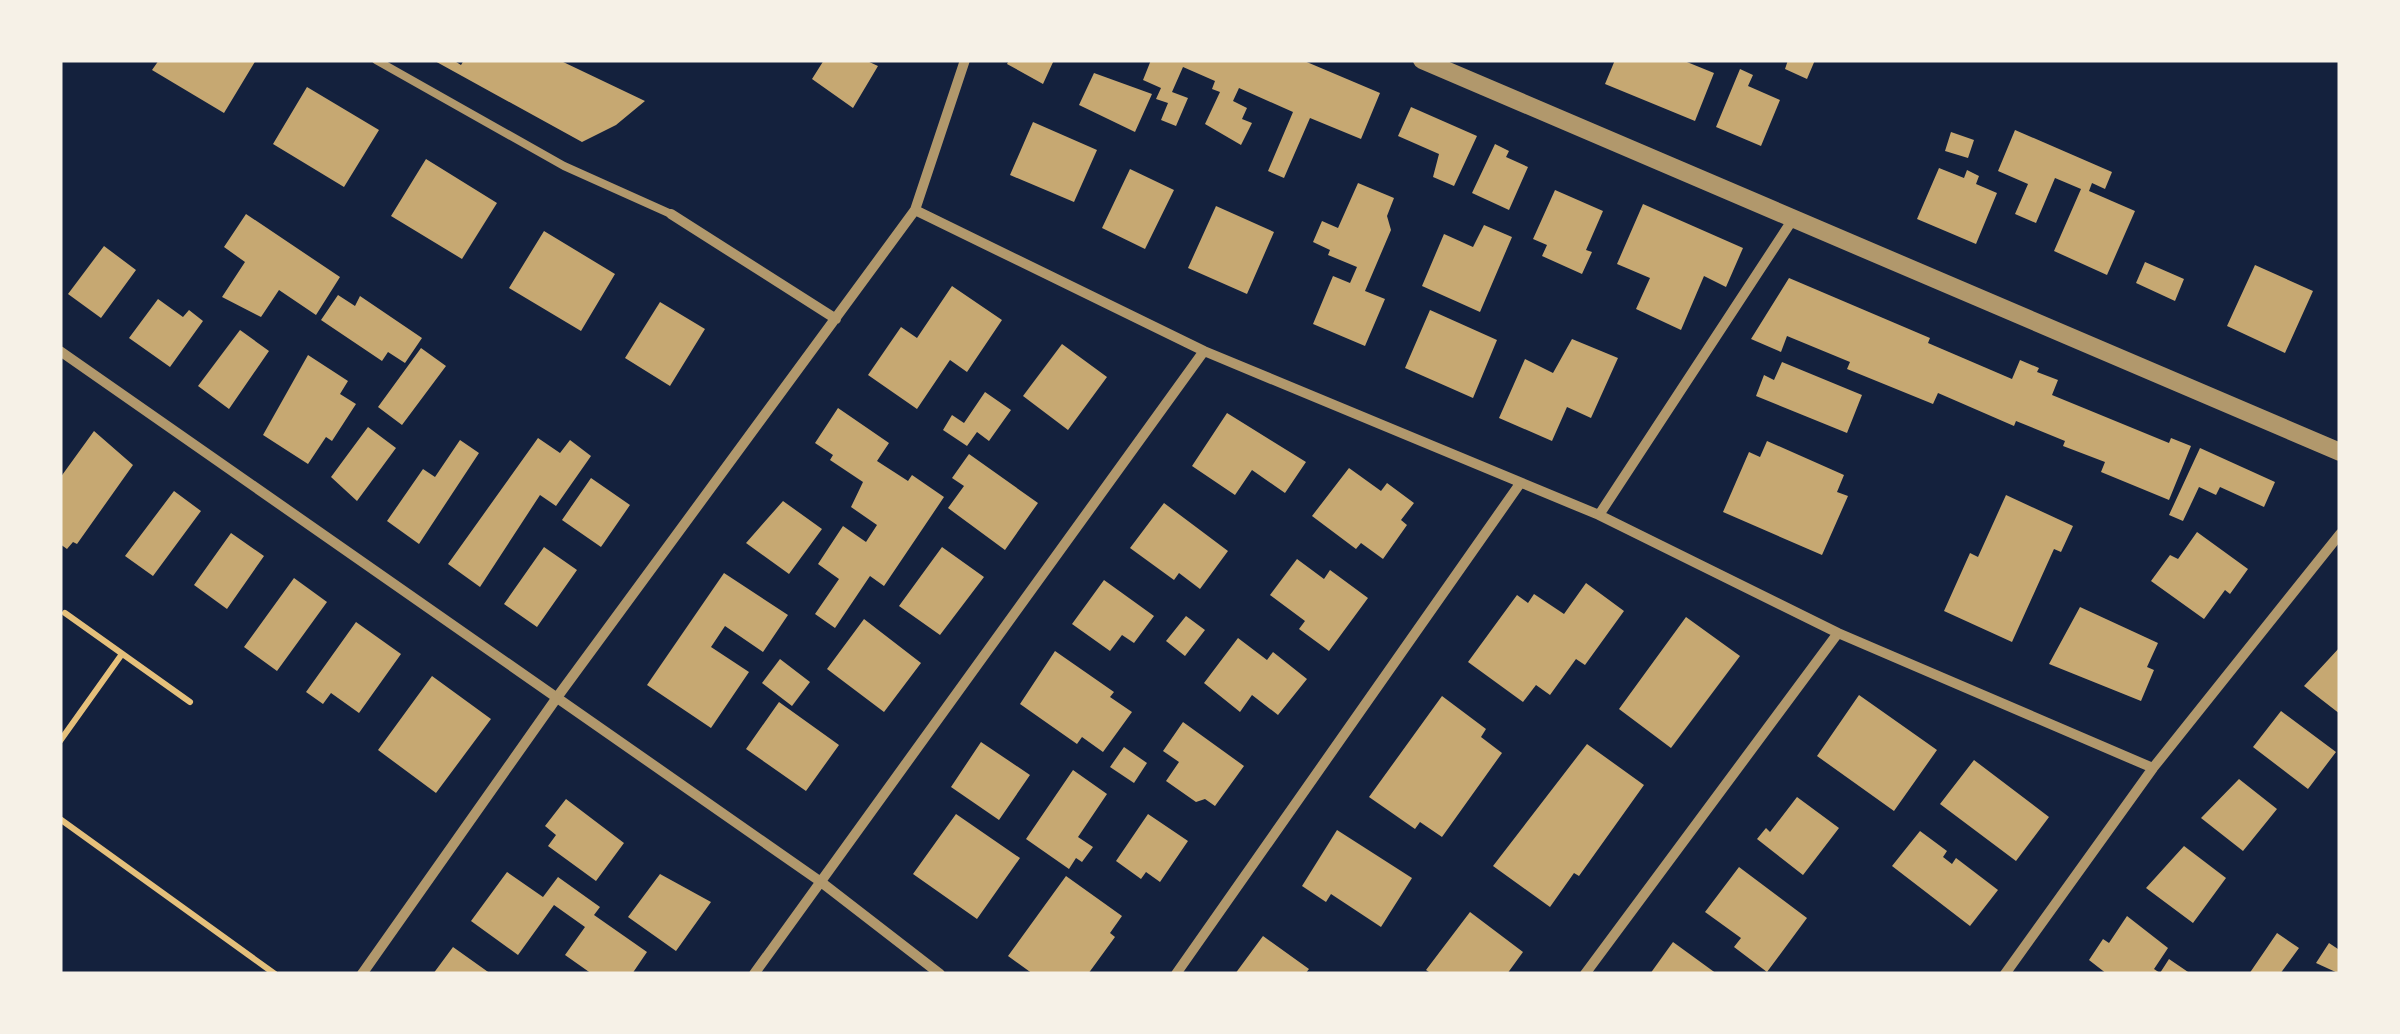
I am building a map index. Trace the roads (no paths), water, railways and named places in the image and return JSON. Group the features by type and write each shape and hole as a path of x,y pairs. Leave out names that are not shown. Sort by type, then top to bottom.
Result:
{"street":[{"path":"362,974 558,696 915,210 965,60"},
{"path":"1422,60 2340,452"},
{"path":"915,210 1204,351 1599,515 1838,633 2153,768"},
{"path":"672,214 836,319"},
{"path":"1599,515 1793,218"},
{"path":"754,974 1204,351"},
{"path":"60,352 558,696 820,882 940,974"},
{"path":"1176,974 1519,484"},
{"path":"2005,974 2153,768 2340,534"},
{"path":"1585,974 1838,633"}],"lane":[{"path":"376,60 564,166 672,214"}]}
